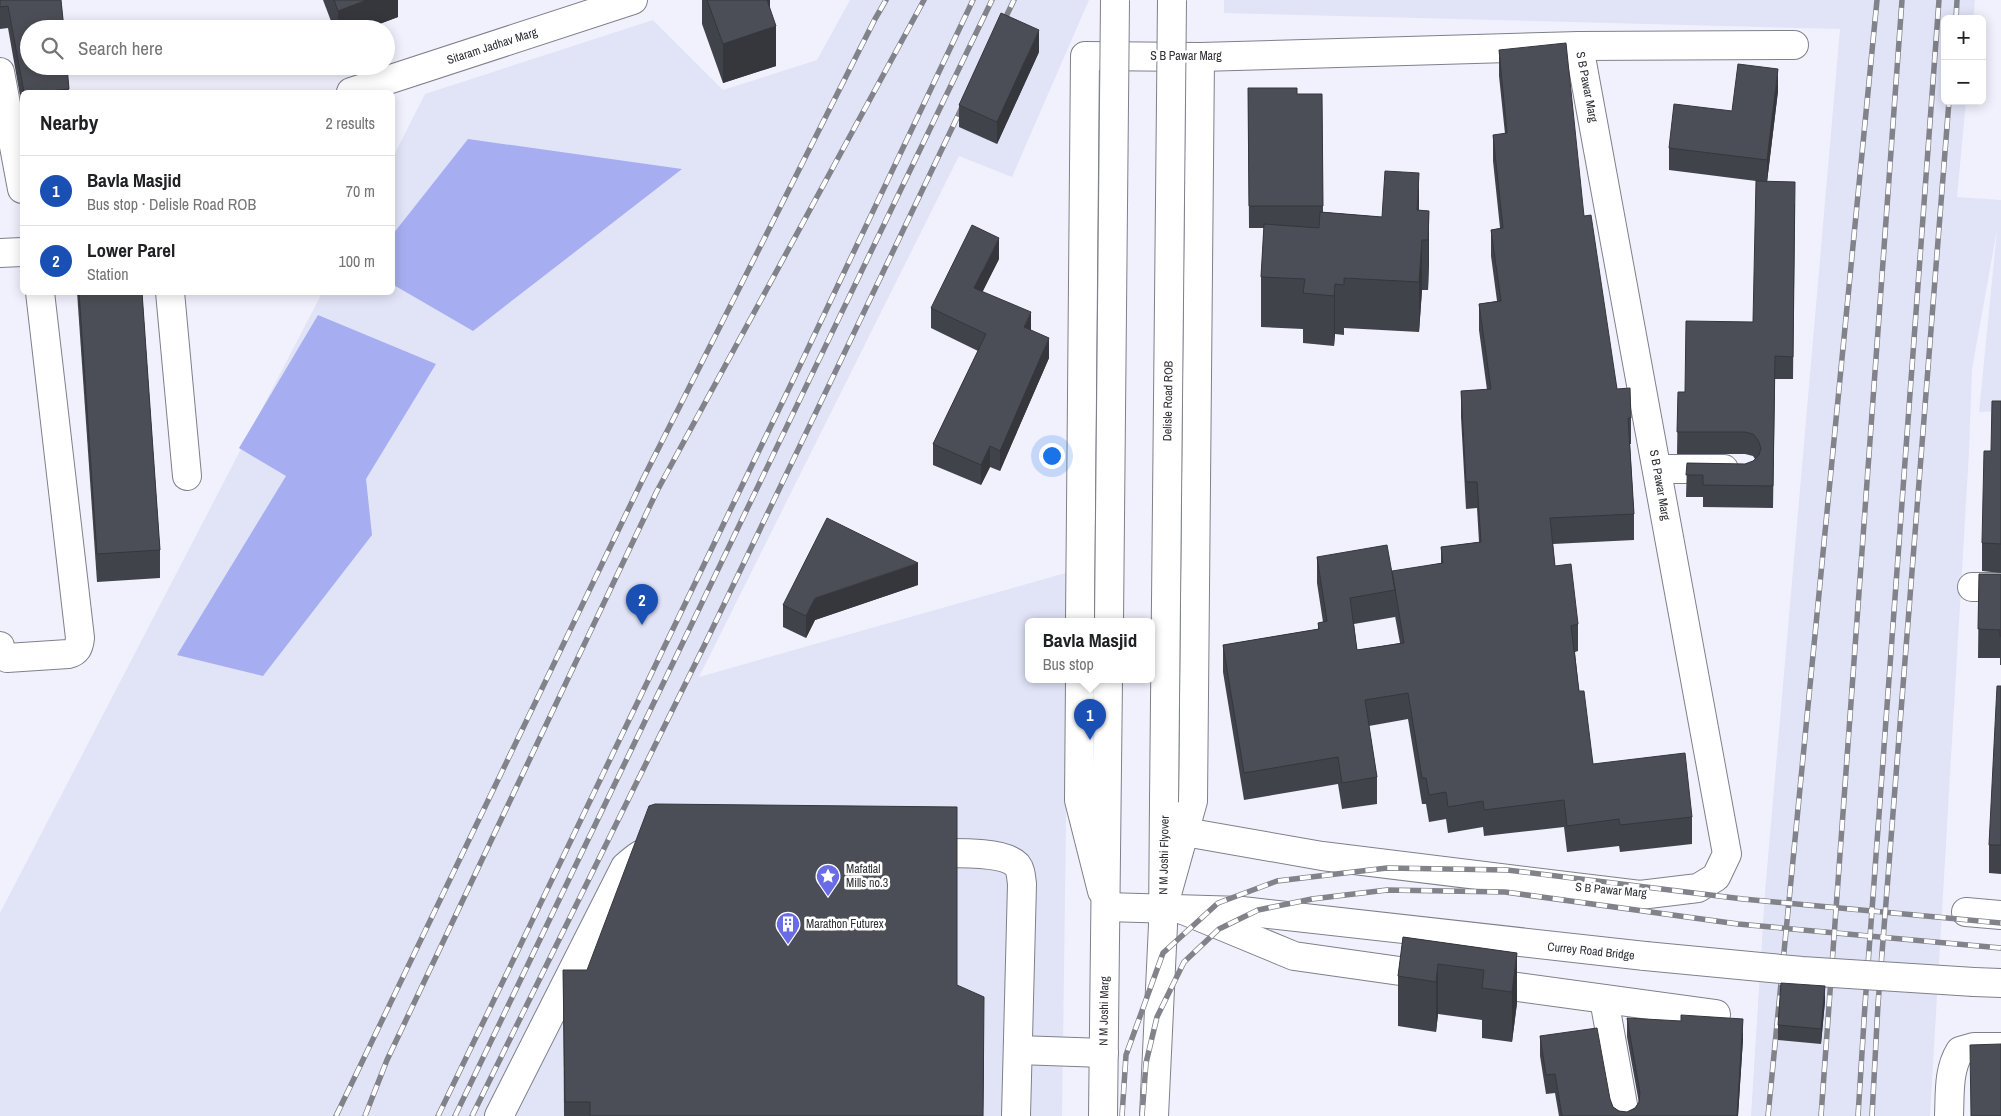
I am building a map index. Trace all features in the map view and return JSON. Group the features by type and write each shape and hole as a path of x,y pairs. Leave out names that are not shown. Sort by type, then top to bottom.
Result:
{"street":[{"name":"Sitaram Jadhav Marg","path":"357,90 633,0"},
{"path":"1109,618 1115,0"},
{"name":"Delisle Road ROB","path":"1164,802 1172,0"},
{"path":"1580,46 1794,45"},
{"name":"S B Pawar Marg","path":"1080,618 1085,56 1200,57 1580,46 1727,854 1716,877 1698,888 1640,895 1322,856 1185,832"},
{"path":"1154,1116 1173,908 1185,832 1194,801 1200,57"},
{"path":"0,72 20,178"},
{"path":"0,194 20,189"},
{"path":"0,253 20,252"},
{"path":"0,646 1,653 7,658 68,654 78,648 80,638 40,295"},
{"path":"170,295 187,476"},
{"path":"1657,469 1745,470"},
{"path":"1972,587 2001,587"},
{"path":"1080,683 1078,800 1106,907"},
{"path":"1106,907 1108,683"},
{"name":"N M Joshi Flyover","path":"1164,802 1173,908"},
{"path":"499,1116 625,867 637,856 653,850 682,850"},
{"path":"898,853 986,854 1006,859 1016,865 1021,872 1016,1116"},
{"name":"Currey Road Bridge","path":"1106,907 1242,911 1585,951 1802,972 2001,983"},
{"name":"N M Joshi Marg","path":"1103,1116 1106,907"},
{"path":"1173,908 1294,956 1716,1014"},
{"path":"1966,912 2001,915"},
{"path":"1604,999 1625,1116"},
{"path":"1949,1116 1951,1074 1955,1060 1960,1052 1974,1047 2001,1047"},
{"path":"1018,1050 1104,1054"}],"shaded area":[{"path":"850,0 1089,0 1012,177 959,156 699,677 1069,572 1068,618 1025,618 1025,683 1068,683 1062,1116 0,1116 0,913 321,295 395,295 395,153 425,94 653,20 723,90 817,60"},
{"path":"1224,0 1975,0 1973,15 1941,15 1941,105 1966,105 1957,197 2001,200 2001,411 1979,412 1997,230 1972,369 1969,452 1930,1116 1751,1116 1765,892 1840,29 1224,13"},
{"path":"468,139 682,169 473,331 395,286 395,231"},
{"path":"318,315 436,364 366,479 372,535 263,676 177,655 286,476 239,448"}],"building":[{"path":"0,0 61,0 63,20 20,20 20,70 8,6 0,7"},
{"path":"334,0 367,0 338,11"},
{"path":"707,0 767,0 776,26 723,44"},
{"path":"1001,13 1039,30 997,122 959,105"},
{"path":"1566,43 1584,216 1591,215 1617,389 1630,388 1631,418 1628,418 1634,514 1550,518 1555,566 1571,564 1578,624 1571,626 1579,691 1584,691 1593,764 1685,753 1692,817 1620,825 1619,819 1567,826 1564,800 1484,810 1483,801 1448,807 1446,792 1429,795 1426,778 1422,778 1408,693 1365,700 1377,777 1342,783 1338,757 1244,773 1223,645 1319,629 1318,623 1327,621 1317,557 1387,545 1395,590 1350,598 1357,650 1404,643 1392,571 1443,563 1441,547 1481,542 1477,482 1466,482 1461,391 1491,389 1479,304 1501,301 1491,230 1503,228 1493,135 1507,133 1499,50"},
{"path":"1738,64 1778,69 1767,160 1669,148 1674,104 1732,111"},
{"path":"21,75 68,75 69,89 24,90"},
{"path":"1248,88 1297,88 1297,94 1322,94 1323,206 1249,206"},
{"path":"1385,171 1419,173 1417,210 1429,211 1428,240 1422,240 1419,282 1344,278 1344,285 1335,284 1334,296 1303,293 1305,279 1261,277 1264,224 1319,228 1320,212 1382,217"},
{"path":"1756,181 1795,182 1793,357 1775,356 1773,486 1703,485 1703,475 1686,475 1687,463 1745,464 1753,461 1759,455 1761,448 1753,434 1745,432 1677,432 1678,392 1685,392 1686,321 1753,322"},
{"path":"972,225 999,238 974,288 1031,312 1024,327 1049,338 1000,451 990,446 981,465 933,444 986,334 931,308"},
{"path":"79,295 142,295 160,550 97,554"},
{"path":"1992,401 2001,401 2001,544 1982,543 1984,451 1991,451"},
{"path":"827,518 918,563 815,598 806,616 783,605"},
{"path":"1979,574 2001,574 2001,636 2000,630 1978,629"},
{"path":"1997,686 2001,686 2001,845 1989,845"},
{"name":"Marathon Futurex","path":"655,804 957,807 957,985 984,997 983,1116 590,1116 590,1102 565,1102 563,970 587,970 649,806"},
{"path":"1403,937 1517,953 1512,992 1482,988 1484,970 1438,964 1436,982 1398,976"},
{"path":"1781,983 1825,986 1821,1029 1778,1025"},
{"path":"1681,1015 1743,1019 1737,1116 1562,1116 1555,1074 1546,1075 1540,1036 1597,1028 1610,1099 1613,1107 1619,1111 1627,1112 1635,1108 1639,1102 1640,1093 1627,1018 1681,1021"},
{"path":"2001,1044 2001,1116 1971,1116 1970,1045"}],"railway":[{"path":"336,1116 642,481 886,0"},
{"path":"365,1116 387,1060 657,491 924,0"},
{"path":"438,1116 794,378 973,0"},
{"path":"455,1116 992,0"},
{"path":"1001,27 1014,0"},
{"path":"1768,1116 1877,0"},
{"path":"1821,1116 1902,0"},
{"path":"1858,1116 1939,0"},
{"path":"1956,15 1957,0"},
{"path":"472,1116 705,644 965,101"},
{"path":"1872,1116 1878,1004 1949,105"},
{"path":"1122,1116 1126,1055 1163,953 1218,903 1277,881 1387,868 1507,870 1743,899 2001,923"},
{"path":"1142,1116 1146,1063 1157,1017 1184,962 1219,929 1258,910 1312,899 1387,890 1505,892 1738,924 2001,948"}],"place":[{"name":"Lower Parel","path":"642,625"},
{"name":"Bavla Masjid","path":"1090,740"},
{"name":"Mafatlal Mills no.3","path":"828,897"},
{"name":"Marathon Futurex","path":"788,945"}]}
